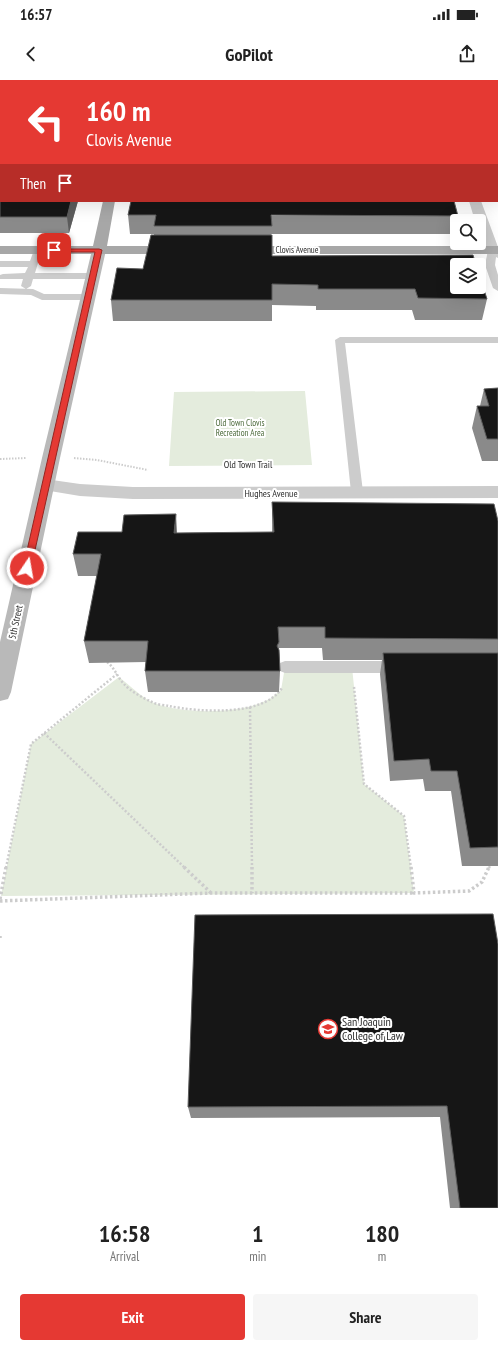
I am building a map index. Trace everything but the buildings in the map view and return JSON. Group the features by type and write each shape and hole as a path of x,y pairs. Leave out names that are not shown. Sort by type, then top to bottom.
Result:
{"main road":[{"name":"5th Street","path":"0,692 109,202"},
{"path":"0,250 187,250"},
{"name":"Clovis Avenue","path":"226,250 496,252"}],"street":[{"path":"475,202 496,252"},
{"name":"Hughes Avenue","path":"45,485 107,493 498,492"}],"lane":[{"path":"24,292 38,250"},
{"path":"496,252 490,265 498,288"},
{"path":"0,264 33,264"},
{"path":"3,276 93,276"},
{"path":"0,291 33,292 42,297 88,297"},
{"path":"357,492 340,340 498,340"},
{"path":"284,668 413,667"}],"path":[{"path":"0,459 74,458 97,460 149,470"},
{"path":"107,662 111,665 124,684 153,703 194,710 216,711 250,707 265,702 281,690 284,682 284,668"},
{"path":"352,668 364,784 404,816 414,893"},
{"path":"117,674 31,744 0,900 211,893 414,893 469,891 482,882 491,864 498,864"},
{"path":"250,707 252,893"},
{"path":"44,733 211,893"}],"green space":[{"name":"Old Town Clovis Recreation Area","path":"305,391 312,465 169,466 174,392"},
{"path":"285,667 352,667 364,784 404,816 414,893 1,896 31,744 119,677 141,695 154,703 179,709 209,711 239,709 252,706 273,697 281,690"}],"place":[{"name":"San Joaquin College of Law","path":"328,1029"}],"route":[{"path":"27,568 99,250 54,250"}]}
